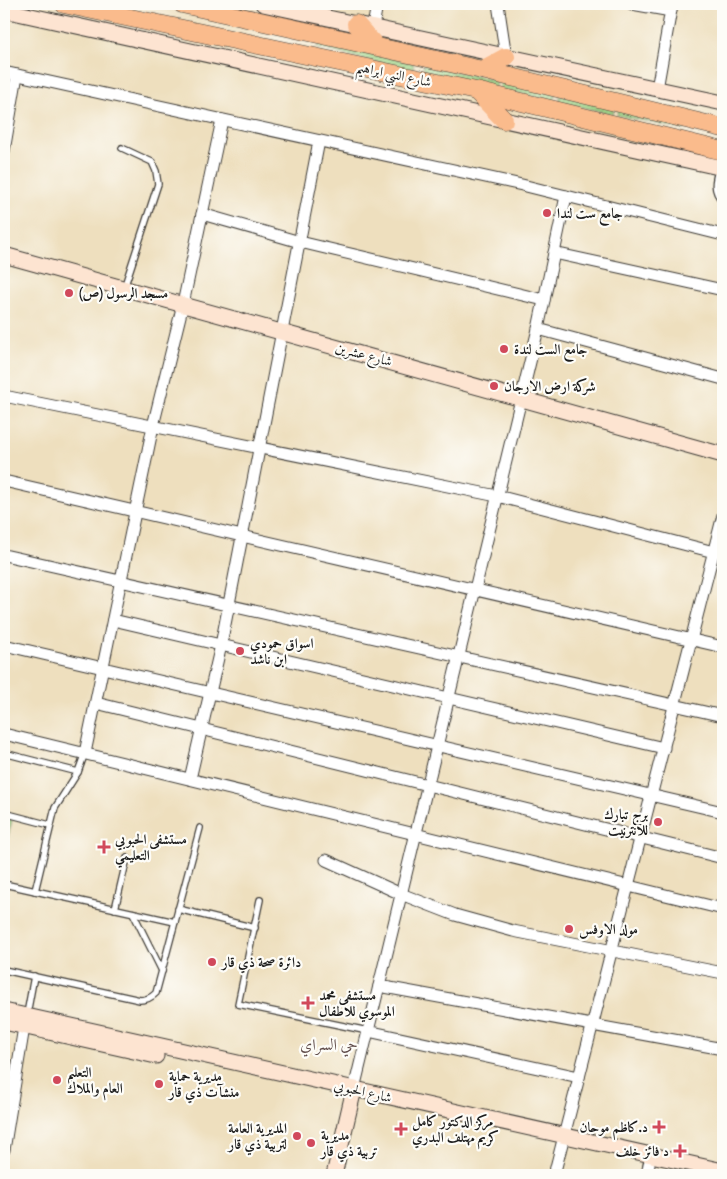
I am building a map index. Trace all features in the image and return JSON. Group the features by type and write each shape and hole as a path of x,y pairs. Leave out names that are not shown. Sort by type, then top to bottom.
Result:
{"main road":[{"name":"شارع النبي ابراهيم","path":"64,4 476,91 690,144 722,160"},
{"name":"شارع النبي ابراهيم","path":"182,4 482,70 723,127"},
{"path":"214,36 218,12"},
{"path":"364,25 376,46"},
{"path":"482,70 506,57"},
{"path":"476,91 504,120"}],"street":[{"path":"263,4 723,103"},
{"path":"364,25 377,4"},
{"path":"498,4 506,57"},
{"path":"632,4 671,8 657,88"},
{"path":"4,10 504,120 722,160"},
{"path":"4,72 566,196 723,234"},
{"path":"4,152 17,75"},
{"path":"85,754 152,426 183,304 222,120"},
{"path":"190,779 221,645 319,141"},
{"path":"334,1175 538,330 566,196"},
{"path":"202,214 300,242 544,300"},
{"path":"554,253 723,290"},
{"name":"شارع عشرين","path":"4,255 521,397 723,455"},
{"path":"538,330 723,378"},
{"path":"4,396 497,496 714,552"},
{"path":"4,481 723,647"},
{"path":"554,1175 723,515"},
{"path":"4,555 723,716"},
{"path":"113,620 664,748"},
{"path":"4,645 723,812"},
{"path":"96,703 723,858"},
{"path":"4,734 723,909"},
{"path":"326,860 401,894 455,915 513,931 723,973"},
{"path":"379,986 723,1049"},
{"name":"شارع الحبوبي","path":"4,1011 25,1021 563,1141 723,1171"},
{"path":"4,1150 25,1021"},
{"name":"شارع الحبوبي","path":"4,1022 25,1021"},
{"path":"368,1031 579,1077"},
{"name":"شارع الحبوبي","path":"563,1141 648,1170 699,1175"}],"lane":[{"path":"122,148 152,162 158,184 124,288"},
{"path":"722,160 715,181 716,193 723,201"},
{"path":"4,753 78,772"},
{"path":"35,891 55,808 78,772 85,754"},
{"path":"4,813 50,825"},
{"path":"4,970 140,1000 146,1000 156,993 200,828"},
{"path":"114,909 127,858"},
{"path":"4,884 175,922"},
{"path":"260,900 238,1004 368,1031"},
{"path":"178,909 255,928"},
{"path":"133,913 162,971"},
{"path":"25,1021 34,976"}],"green space":[{"path":"319,41 414,63 412,71 317,48"},
{"path":"424,64 497,81 495,89 422,73"},
{"path":"501,82 556,94 554,101 500,89"},
{"path":"560,95 614,107 613,114 559,102"},
{"path":"619,107 686,123 685,130 617,115"},
{"path":"4,818 12,820 6,845 4,845"}],"place":[{"name":"جامع ست لندا","path":"547,213"},
{"name":"مسجد الرسول (ص)","path":"69,293"},
{"name":"جامع الست لندة","path":"504,349"},
{"name":"شركة ارض الارجان","path":"494,386"},
{"name":"اسواق حمودي ابن ناشد","path":"240,651"},
{"name":"برج تبارك للانترنيت","path":"658,822"},
{"name":"مستشفى الحبوبي التعليمي","path":"104,847"},
{"name":"مولد الاوفس","path":"569,929"},
{"name":"دائرة صحة ذي قار","path":"212,962"},
{"name":"مستشفى محمد الموسوي للاطفال","path":"308,1003"},
{"name":"التعليم العام والملاك","path":"57,1080"},
{"name":"مديرية حماية منشآت ذي قار","path":"159,1084"},
{"name":"د.كاظم موحان","path":"659,1127"},
{"name":"مركز الدكتور كامل كريم مهتلف البدري","path":"401,1129"},
{"name":"المديرية العامة لتربية ذي قار","path":"297,1136"},
{"name":"مديرية تربية ذي قار","path":"311,1143"},
{"name":"د فائز خلف","path":"680,1151"}],"district":[{"name":"حي السراي","path":"329,1044"}]}
